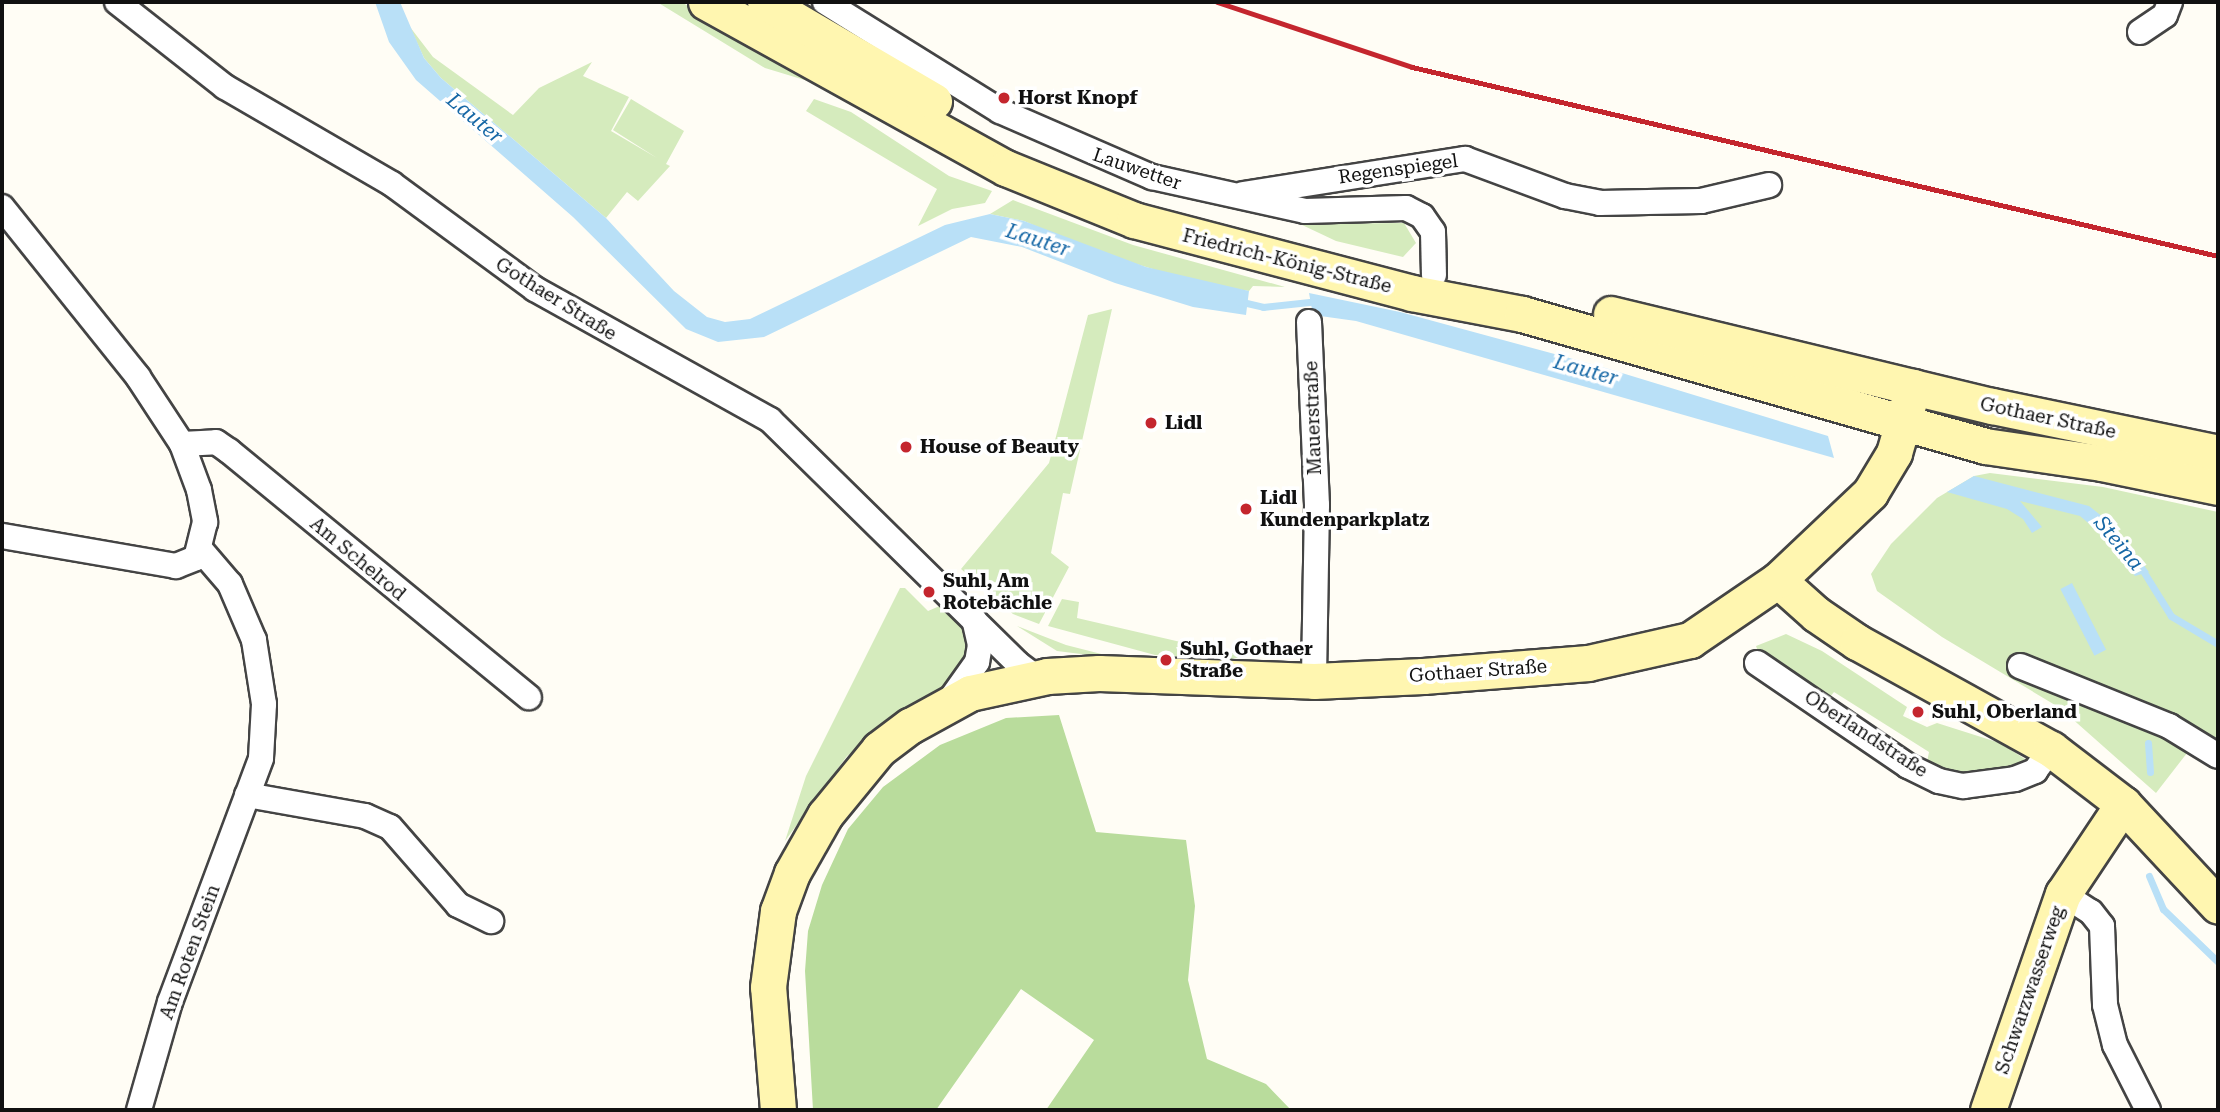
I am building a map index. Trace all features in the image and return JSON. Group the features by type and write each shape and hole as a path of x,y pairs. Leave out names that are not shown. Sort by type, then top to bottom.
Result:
{"main road":[{"name":"Friedrich-König-Straße","path":"706,2 1006,168 1134,220 1412,293 1522,314 1905,423"},
{"name":"Friedrich-König-Straße","path":"765,2 1037,159 1088,180 1230,226 1913,387"},
{"name":"Gothaer Straße","path":"1037,678 1099,673 1314,681 1624,658 1690,640 1778,580 1875,487 1905,423 1913,387 2218,453"},
{"name":"Gothaer Straße","path":"1905,423 1985,446 2102,463 2218,487"},
{"path":"1778,580 1816,614 1857,642 2051,749 2123,804 2218,906"},
{"path":"778,1110 768,987 778,911 792,873 853,776 879,749 970,693 1037,678"},
{"name":"Schwarzwasserweg","path":"1988,1110 2063,894 2123,804"}],"street":[{"name":"Gothaer Straße","path":"117,2 225,87 392,184 535,289 770,420 1037,678"},
{"name":"Lauwetter","path":"825,2 1011,116 1152,177 1305,211 1406,208 1422,216 1433,232 1434,275"},
{"path":"2140,32 2165,15 2170,2"},
{"name":"Regenspiegel","path":"1229,196 1465,159 1565,196 1600,203 1701,201 1769,184"},
{"path":"2,207 122,355 181,444 199,490 205,522 196,558 176,566 2,536"},
{"name":"Mauerstraße","path":"1309,322 1317,505 1314,681"},
{"name":"Am Schelrod","path":"181,444 216,442 229,451 529,697"},
{"name":"Am Roten Stein","path":"139,1110 170,1002 261,758 264,705 254,640 230,584 200,549"},
{"path":"945,706 968,681 977,662 980,645 974,620"},
{"name":"Oberlandstraße","path":"1757,663 1908,766 1939,781 1964,786 2015,779 2035,771 2051,749"},
{"path":"2020,666 2169,726 2218,756"},
{"path":"247,795 365,816 390,827 458,905 491,921"},
{"path":"2063,894 2091,912 2102,926 2105,1005 2115,1045 2148,1110"}],"green space":[{"path":"657,2 681,2 1010,181 963,166 831,88 765,68"},
{"path":"410,27 433,57 513,115 539,88 592,62 583,76 629,97 611,131 657,158 613,130 631,99 684,131 666,164 670,166 638,201 627,192 606,218 441,78 424,58"},
{"path":"814,99 851,112 949,176 992,191 985,203 952,209 918,226 937,189 806,111"},
{"path":"1013,200 1133,245 1285,287 1253,286 1249,291 1198,283 1091,250 1024,221 990,214"},
{"path":"1404,223 1416,243 1403,257 1336,241 1300,224"},
{"path":"1112,309 1070,494 1063,493 1051,553 1069,567 1039,624 1013,614 961,569 1049,463 1088,315"},
{"path":"1990,473 2103,487 2218,512 2218,745 2201,735 2156,793 2060,708 1942,637 1877,591 1871,574 1891,544 1937,498 1974,476"},
{"path":"900,588 905,588 928,611 942,605 961,625 971,655 950,685 847,756 785,841 806,776"},
{"path":"1062,599 1079,602 1077,618 1228,653 1254,654 1227,660 1155,655 1048,626"},
{"path":"1017,626 1066,645 1121,659 1057,651"},
{"path":"1786,634 1822,651 1907,707 1903,716 1927,727 1937,723 2000,743 2025,759 2019,768 1960,776 1926,767 1929,752 1834,692 1825,703 1761,660 1756,646"},
{"path":"1059,715 1096,832 1186,840 1195,906 1188,980 1207,1059 1266,1084 1291,1110 1046,1110 1094,1040 1021,989 936,1110 813,1110 805,971 808,931 822,885 848,829 883,787 940,745 1006,718"}],"water":[{"path":"375,2 400,2 424,58 441,78 606,218 674,291 707,317 725,322 750,319 945,225 990,214 1024,221 1146,267 1249,291 1246,315 1193,307 1115,283 1022,247 971,237 764,337 718,342 686,329 573,217 416,80 389,42"},
{"path":"1309,293 1400,312 1599,366 1828,436 1834,458 1356,321 1313,315"},
{"path":"1974,476 2089,506 2113,525 2149,572 2135,576 2107,539 2080,516 2020,501 2042,527 2032,533 2023,519 2007,509 1947,492"},
{"path":"2072,583 2106,650 2094,656 2060,589"}],"waterway":[{"name":"Lauter","path":"1238,301 1263,307 1319,301"},
{"name":"Steina","path":"2140,566 2171,616 2218,644"},
{"name":"Lauter","path":"2148,743 2150,772"},
{"name":"Lauter","path":"2149,876 2163,909 2218,962"}],"railway":[{"path":"1217,2 1412,67 2218,256"}],"place":[{"name":"Horst Knopf","path":"1004,98"},
{"name":"Lidl","path":"1151,423"},
{"name":"House of Beauty","path":"906,447"},
{"name":"Lidl Kundenparkplatz","path":"1246,509"},
{"name":"Suhl, Am Rotebächle","path":"929,592"},
{"name":"Suhl, Gothaer Straße","path":"1166,660"},
{"name":"Suhl, Oberland","path":"1918,712"}]}
